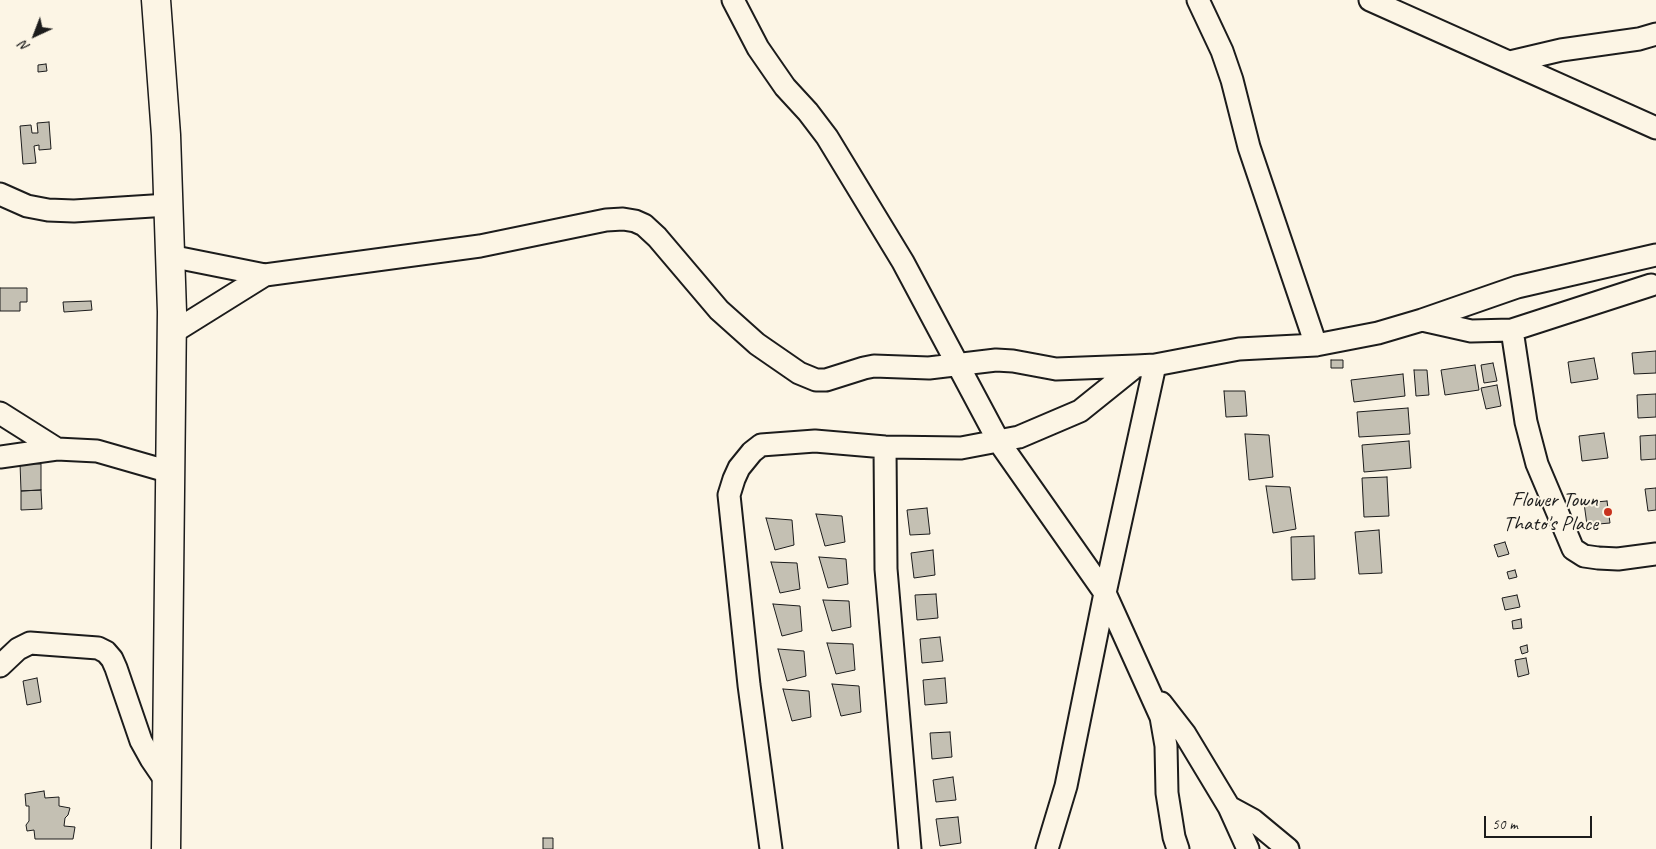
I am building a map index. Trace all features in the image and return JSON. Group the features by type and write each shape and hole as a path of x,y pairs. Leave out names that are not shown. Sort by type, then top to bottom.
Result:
{"main road":[{"path":"156,0 166,135 172,333 166,849"}],"street":[{"path":"733,0 758,48 785,87 808,112 837,154 903,262 999,442 1106,593 1161,717 1166,746 1167,793 1174,837 1178,849"},
{"path":"1198,0 1222,51 1232,80 1249,148 1316,345"},
{"path":"1370,0 1656,128"},
{"path":"1510,62 1561,50 1656,34"},
{"path":"0,193 28,206 48,210 74,211 168,205"},
{"path":"170,256 265,275 480,246 606,220 623,219 635,221 644,225 657,237 719,310 757,344 798,374 816,380 826,380 864,368 929,368 996,360 1013,360 1056,370 1145,366 1239,349 1316,345 1378,332 1422,320 1517,288 1656,255"},
{"path":"1422,320 1471,331 1512,330 1653,288 1627,262"},
{"path":"172,333 265,275"},
{"path":"1512,330 1526,422 1536,464 1573,549 1584,556 1598,558 1618,559 1656,554"},
{"path":"771,849 749,685 730,495 734,479 752,452 762,445 815,441 885,447 961,448 999,442 1019,437 1080,411 1145,366"},
{"path":"1047,849 1066,786 1106,593 1145,366"},
{"path":"0,413 57,449"},
{"path":"885,447 886,569 910,849"},
{"path":"0,457 57,449 97,451 170,472"},
{"path":"0,666 18,649 30,643 98,648 106,652 116,668 141,741 166,781"},
{"path":"1144,681 1185,734 1229,808 1248,849"},
{"path":"1229,808 1253,820 1288,849"}],"building":[{"path":"46,64 47,71 38,72 38,65"},
{"path":"49,122 51,149 39,150 39,145 34,146 36,163 23,164 20,126 31,125 32,133 38,133 37,123"},
{"path":"0,288 27,288 27,302 20,302 20,311 0,311"},
{"path":"91,301 92,310 64,312 63,302"},
{"path":"1656,351 1656,373 1634,374 1632,353"},
{"path":"1594,358 1598,379 1571,383 1568,362"},
{"path":"1331,360 1343,360 1343,368 1331,368"},
{"path":"1493,363 1497,381 1484,383 1481,365"},
{"path":"1475,365 1479,390 1445,395 1441,370"},
{"path":"1414,370 1427,370 1429,395 1416,396"},
{"path":"1403,374 1405,396 1354,402 1351,380"},
{"path":"1497,385 1501,406 1486,409 1481,388"},
{"path":"1224,391 1245,391 1247,416 1226,417"},
{"path":"1656,394 1656,417 1638,418 1637,395"},
{"path":"1408,408 1410,434 1359,437 1357,412"},
{"path":"1604,433 1608,458 1582,461 1579,436"},
{"path":"1245,434 1269,435 1273,477 1249,480"},
{"path":"1656,435 1656,459 1641,460 1640,436"},
{"path":"1409,441 1411,468 1364,472 1362,445"},
{"path":"20,463 41,464 41,490 21,491"},
{"path":"1387,477 1389,516 1364,517 1362,478"},
{"path":"1266,486 1290,487 1296,529 1273,533"},
{"path":"1656,488 1656,510 1648,511 1645,489"},
{"path":"41,490 42,509 21,510 21,491"},
{"path":"1607,501 1610,523 1587,525 1584,503"},
{"path":"927,508 930,534 910,535 907,510"},
{"path":"816,514 842,516 845,542 825,546"},
{"path":"766,518 792,520 794,545 775,550"},
{"path":"1379,530 1382,573 1359,574 1355,532"},
{"path":"1314,536 1315,579 1292,580 1291,537"},
{"path":"1505,542 1509,554 1498,557 1494,545"},
{"path":"933,550 935,575 914,578 911,553"},
{"path":"819,557 846,559 848,584 828,588"},
{"path":"771,562 797,563 800,589 780,593"},
{"path":"1515,570 1517,577 1509,579 1507,572"},
{"path":"936,594 938,618 917,620 915,595"},
{"path":"1517,595 1520,607 1505,610 1502,598"},
{"path":"823,600 849,601 851,627 832,631"},
{"path":"773,604 800,606 802,631 782,636"},
{"path":"1521,619 1522,628 1513,629 1512,621"},
{"path":"940,637 943,661 922,663 920,639"},
{"path":"827,643 853,644 855,670 836,674"},
{"path":"1527,645 1528,652 1522,654 1520,647"},
{"path":"778,649 804,651 806,676 787,681"},
{"path":"1526,658 1529,674 1518,677 1515,660"},
{"path":"37,678 41,702 27,705 23,681"},
{"path":"945,678 947,703 925,705 923,680"},
{"path":"832,684 859,686 861,712 841,716"},
{"path":"783,689 809,691 811,717 792,721"},
{"path":"950,732 952,757 932,759 930,733"},
{"path":"953,777 956,800 936,802 933,780"},
{"path":"44,791 45,798 59,797 59,806 70,808 65,818 64,826 75,827 73,839 35,839 34,830 27,831 29,806 26,806 25,794"},
{"path":"958,817 961,843 940,846 936,819"},
{"path":"543,838 553,838 553,849 543,849"}],"place":[{"name":"Flower Town Thato's Place","path":"1608,512"}]}
